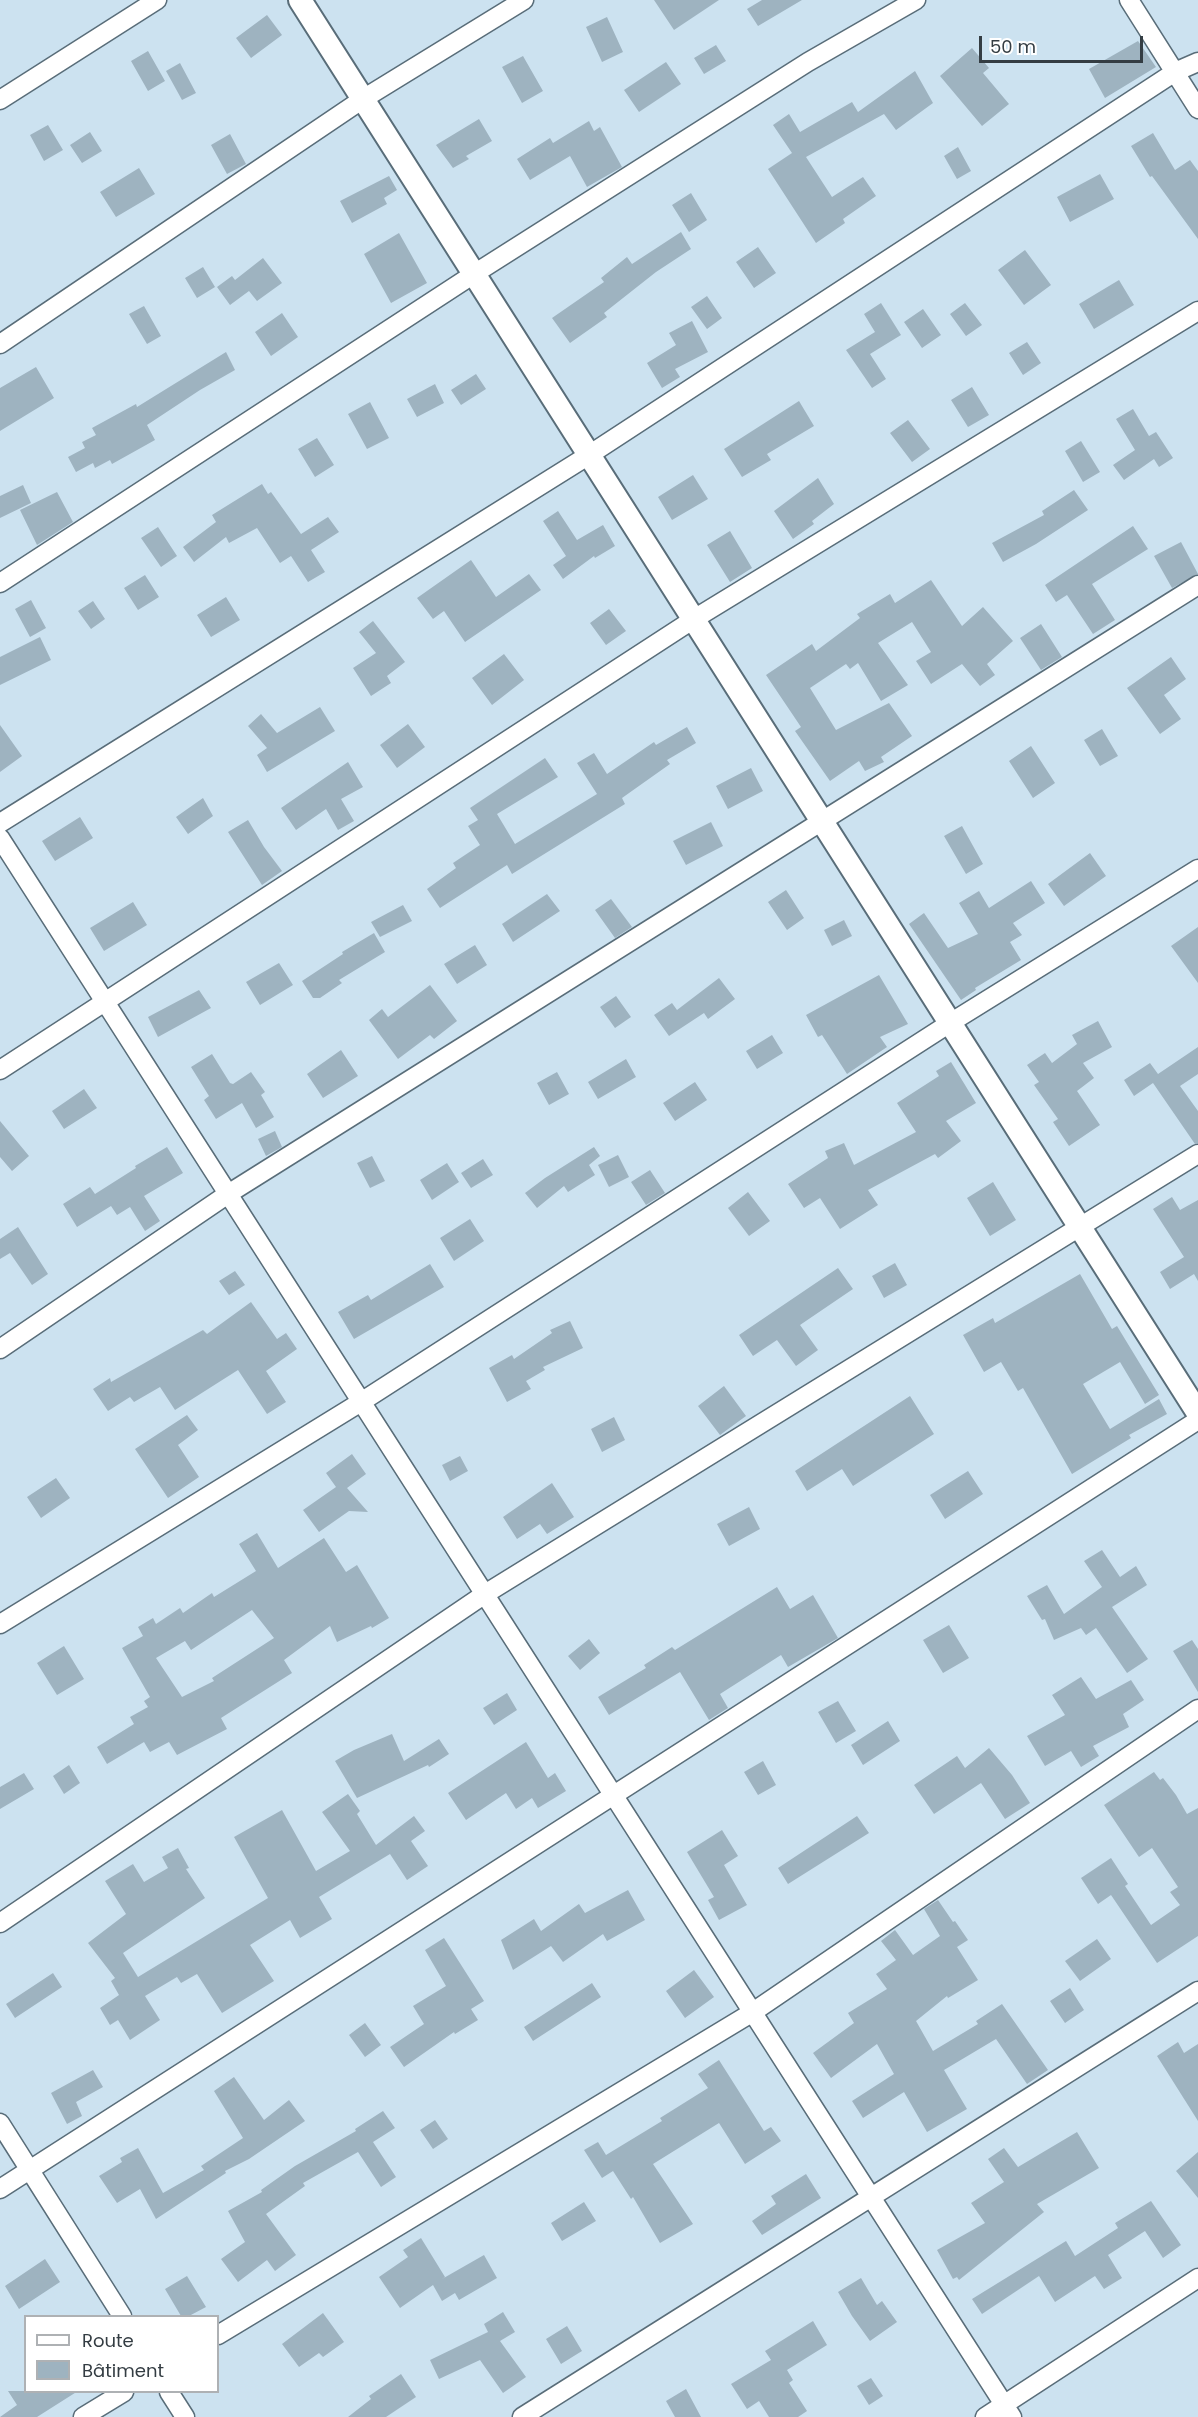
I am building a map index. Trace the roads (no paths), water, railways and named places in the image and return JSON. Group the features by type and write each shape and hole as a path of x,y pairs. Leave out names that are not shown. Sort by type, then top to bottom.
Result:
{"street":[{"path":"0,100 157,0"},
{"path":"300,0 1198,1413"},
{"path":"0,344 363,99 524,0"},
{"path":"0,583 474,274 808,62 916,0"},
{"path":"1129,0 1198,109"},
{"path":"0,823 589,455 1175,72 1198,62"},
{"path":"0,1070 694,619 1198,311"},
{"path":"0,1349 228,1194 1198,585"},
{"path":"0,838 1008,2411"},
{"path":"0,1624 361,1402 950,1023 1198,870"},
{"path":"0,1923 485,1594 1198,1154"},
{"path":"0,2188 1198,1420"},
{"path":"219,2334 753,2012 1198,1709"},
{"path":"522,2417 1198,1991"},
{"path":"0,2123 121,2315"},
{"path":"985,2417 1008,2411 1198,2278"},
{"path":"83,2417 121,2393"},
{"path":"170,2393 185,2417"}]}
